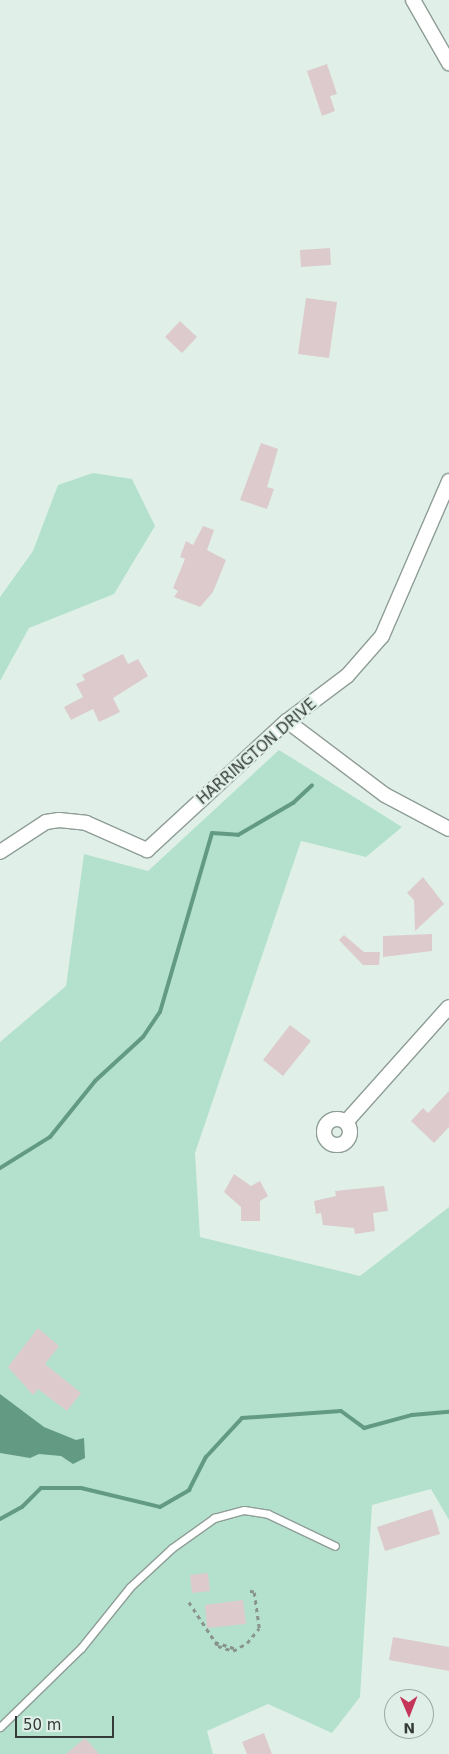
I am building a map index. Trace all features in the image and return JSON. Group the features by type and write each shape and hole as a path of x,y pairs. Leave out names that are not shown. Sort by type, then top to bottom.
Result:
{"street":[{"path":"413,0 449,63"},
{"name":"HARRINGTON DRIVE","path":"0,852 46,822 59,820 86,823 147,850 287,721 346,676 382,636 449,482"},
{"path":"287,721 385,795 449,829"},
{"path":"346,1122 449,1007"}],"lane":[{"path":"0,1727 81,1648 130,1588 172,1548 214,1518 244,1510 268,1514 335,1546"}],"path":[{"path":"189,1602 215,1642 225,1651 236,1648 259,1628 254,1592 247,1591"},
{"path":"215,1642 236,1648"}],"shaded area":[{"path":"93,473 132,479 155,526 114,594 29,628 0,681 0,597 33,551 58,485"},
{"path":"279,750 402,827 366,857 301,841 195,1153 200,1237 360,1276 449,1207 449,1520 431,1489 372,1505 360,1697 332,1733 268,1704 207,1731 213,1754 0,1754 0,1042 66,986 84,854 148,871"},
{"path":"0,1394 44,1427 76,1440 84,1438 85,1458 73,1464 61,1456 39,1454 30,1458 0,1453"}],"building":[{"path":"327,64 337,94 330,96 335,111 322,116 307,71"},
{"path":"330,248 331,265 301,267 300,250"},
{"path":"306,298 337,302 329,358 298,354"},
{"path":"180,321 197,337 182,353 165,337"},
{"path":"261,443 278,449 267,487 274,489 267,509 240,500"},
{"path":"203,526 214,530 207,550 226,560 213,592 200,607 174,597 178,591 173,588 185,559 180,557 186,541 193,545"},
{"path":"123,654 128,664 138,659 148,676 113,698 120,712 99,722 93,709 71,720 64,707 83,697 76,684 85,680 82,675"},
{"path":"423,877 444,904 415,931 414,900 407,893"},
{"path":"432,934 432,951 383,957 383,936"},
{"path":"344,935 364,952 380,952 379,965 363,965 339,940"},
{"path":"290,1025 311,1041 283,1076 263,1060"},
{"path":"449,1091 449,1127 434,1143 411,1121 423,1108 428,1113"},
{"path":"234,1174 251,1186 260,1181 268,1196 260,1201 260,1221 241,1221 241,1207 224,1192"},
{"path":"384,1186 388,1211 373,1213 375,1231 355,1234 354,1228 323,1225 321,1213 316,1214 314,1201 336,1196 335,1191"},
{"path":"38,1328 59,1346 45,1364 81,1393 67,1411 38,1389 33,1395 8,1367"},
{"path":"432,1509 440,1534 385,1551 377,1527"},
{"path":"208,1573 210,1591 192,1593 190,1575"},
{"path":"243,1600 246,1624 207,1628 205,1605"},
{"path":"393,1637 449,1647 449,1671 389,1660"},
{"path":"264,1733 272,1754 247,1754 242,1742"},
{"path":"85,1738 99,1754 66,1754"}],"waterway":[{"path":"0,1168 50,1137 95,1081 143,1037 160,1012 212,833 238,835 293,803 312,785"},
{"path":"0,1519 22,1507 41,1488 81,1488 160,1507 189,1490 206,1457 242,1418 341,1411 364,1428 412,1415 449,1412"}]}
